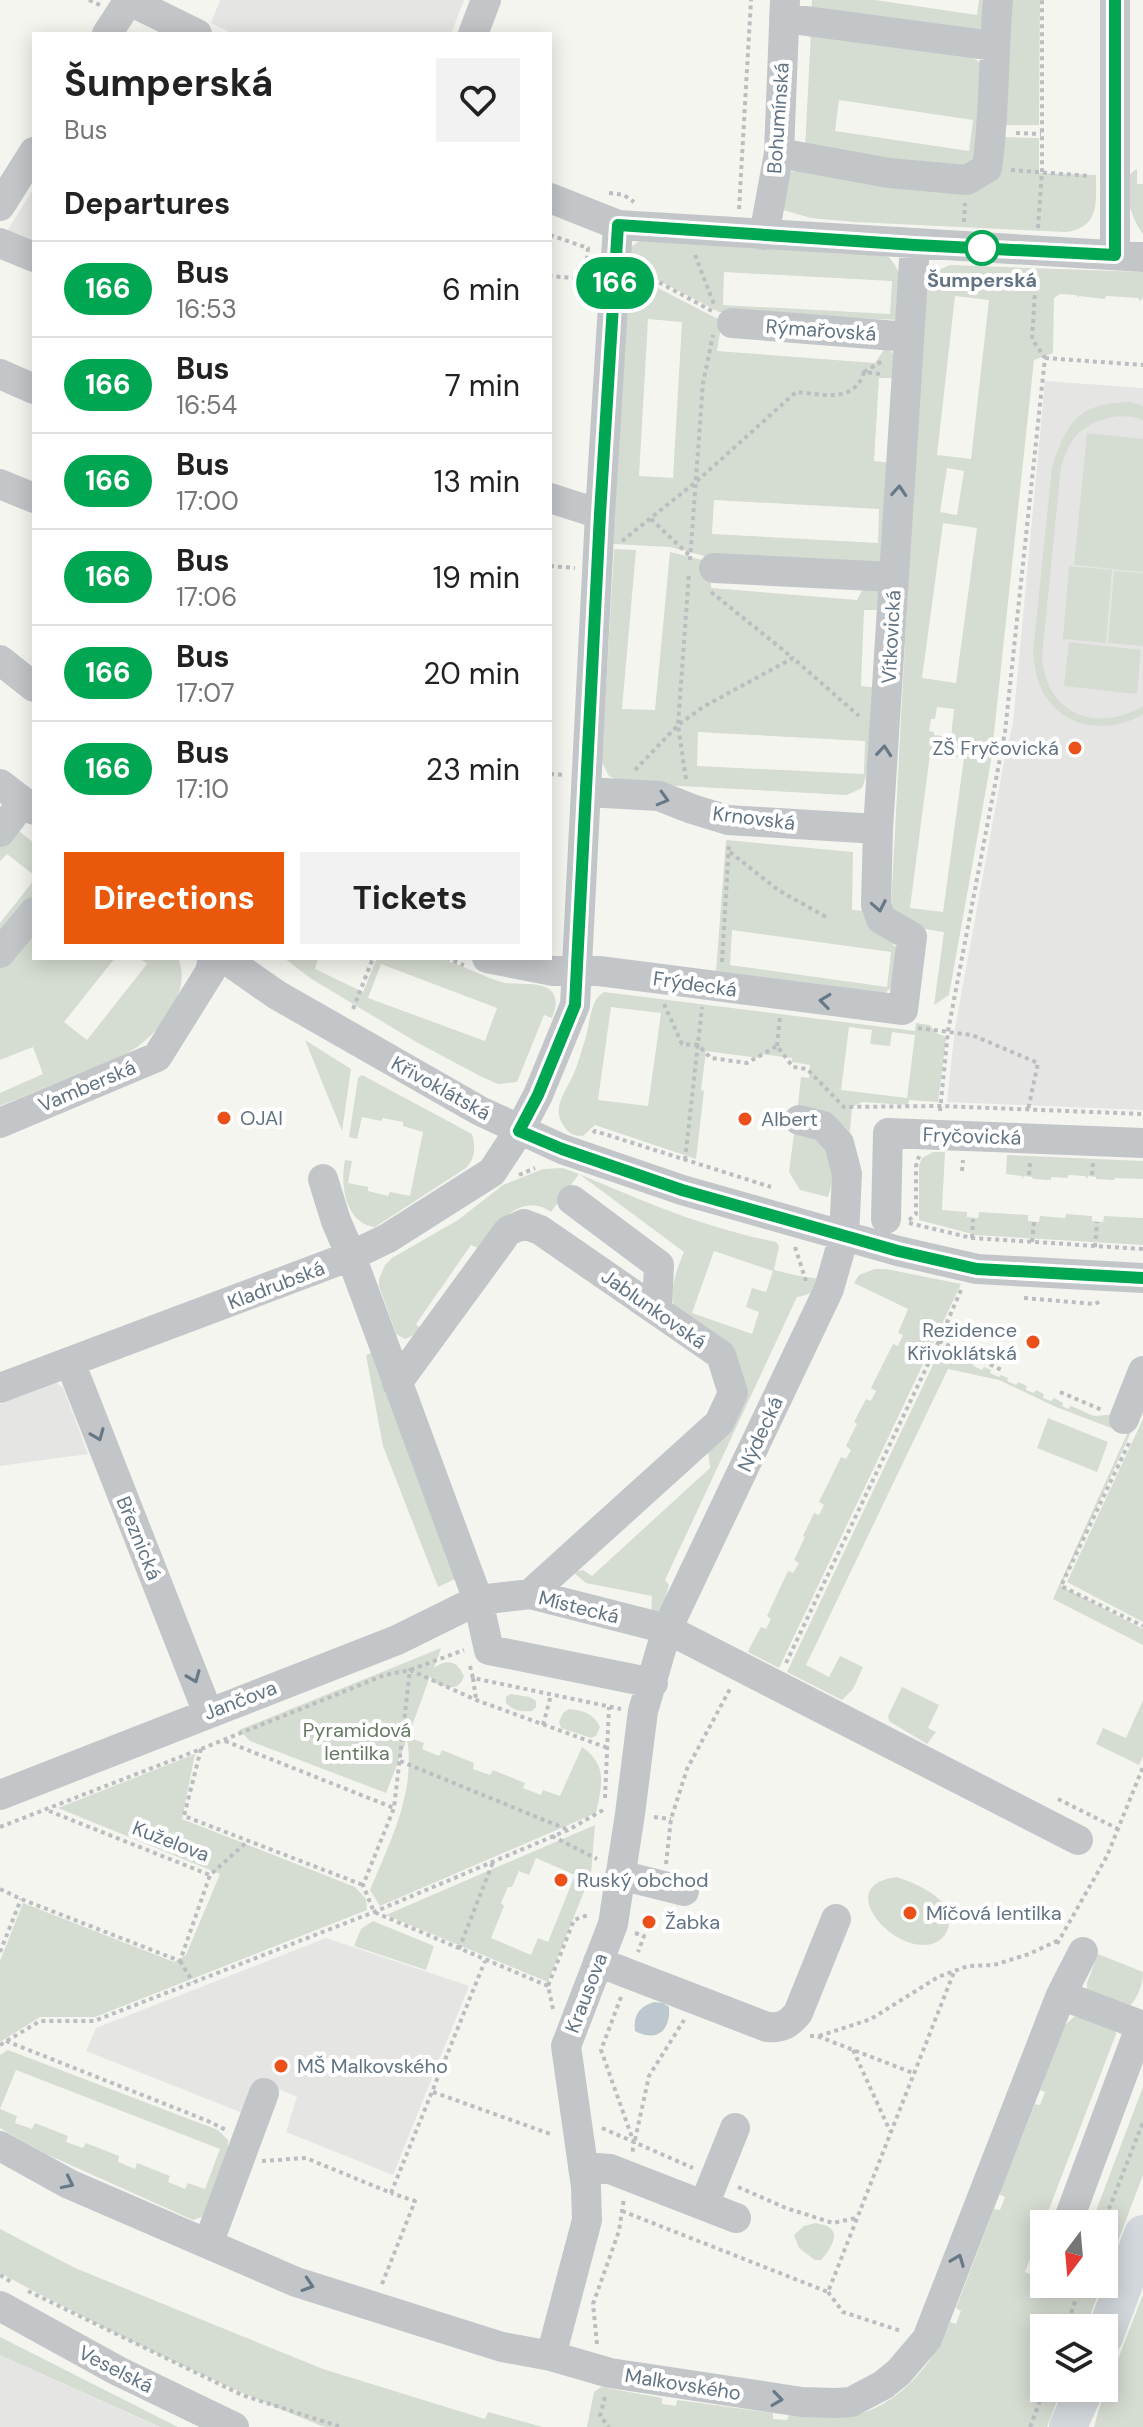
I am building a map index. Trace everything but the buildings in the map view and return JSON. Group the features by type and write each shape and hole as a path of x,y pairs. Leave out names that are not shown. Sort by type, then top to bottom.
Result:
{"main road":[{"path":"1113,2314 1143,2234"}],"street":[{"path":"108,32 129,0 193,32"},
{"path":"474,32 486,0"},
{"path":"779,153 889,173 967,180 987,168 992,135 998,0"},
{"path":"552,199 618,225 1129,256 1120,166 1115,0"},
{"path":"784,9 994,46"},
{"name":"Bohumínská","path":"764,235 779,153 784,9"},
{"path":"0,206 32,155"},
{"path":"519,1131 538,1095 575,1005 599,548 601,261 618,225"},
{"path":"0,243 32,256"},
{"name":"Vítkovická","path":"903,1010 912,937 881,919 876,905 878,829 915,245"},
{"name":"Rýmařovská","path":"723,326 909,337"},
{"path":"0,374 32,388"},
{"path":"0,484 32,497"},
{"path":"552,499 600,514"},
{"path":"714,568 894,577"},
{"path":"0,660 32,685"},
{"name":"Krnovská","path":"586,792 659,796 728,820 878,829"},
{"path":"0,832 19,799"},
{"path":"0,953 32,914"},
{"name":"Frýdecká","path":"497,960 553,971 599,971 712,994 903,1010"},
{"name":"Vamberská","path":"0,1123 157,1057 215,963"},
{"name":"Křivoklátská","path":"215,963 519,1131 682,1190 800,1225 977,1269 1143,1278"},
{"path":"799,1120 823,1126 839,1143 847,1174 844,1236"},
{"name":"Fryčovická","path":"886,1219 888,1133 939,1120 1143,1143"},
{"name":"Kladrubská","path":"0,1388 351,1256 388,1238 492,1172 519,1131"},
{"path":"323,1179 478,1600 489,1650 653,1683"},
{"path":"572,1200 659,1265 657,1309"},
{"name":"Jablunkovská","path":"397,1383 508,1231 524,1224 540,1230 721,1355 733,1393 719,1423 530,1594"},
{"name":"Nýdecká","path":"667,1629 829,1289 844,1236"},
{"name":"Březnická","path":"70,1362 208,1713"},
{"path":"1124,1419 1130,1381"},
{"name":"Místecká","path":"478,1600 530,1594 667,1629 1078,1840"},
{"name":"Jančova","path":"0,1795 397,1640 478,1600"},
{"name":"Krausova","path":"551,2356 587,2220 566,2046 613,1924 608,1867 630,1814 643,1711 667,1629"},
{"path":"608,1867 674,1888"},
{"path":"598,1962 767,2027 780,2028 790,2023 798,2013 836,1919"},
{"name":"Malkovského","path":"0,2146 69,2184 296,2282 502,2347 551,2356 610,2373 802,2402 851,2402 899,2372 927,2339 1061,1995 1071,1946"},
{"path":"1061,1995 1142,2026 1072,2210"},
{"path":"208,2244 234,2151 264,2093"},
{"path":"704,2205 735,2128"},
{"path":"583,2167 610,2169 736,2218"},
{"name":"Veselská","path":"0,2306 118,2371 234,2427"}],"path":[{"path":"740,190 751,0"},
{"path":"1038,235 1042,171 1042,0"},
{"path":"987,168 1088,175 1120,166"},
{"path":"552,236 588,248 601,261 625,264 717,314 690,242"},
{"path":"552,276 585,279 601,261"},
{"path":"898,1251 908,1222 916,1214 916,1166 919,1156 933,1148 939,1120 948,1031 1005,732 1045,358 1032,339 1037,263"},
{"path":"692,809 681,758 678,725 703,383 723,326"},
{"path":"1045,358 1143,365"},
{"path":"599,548 612,547 632,535 796,392 845,395 861,384 864,372 906,375"},
{"path":"630,775 678,725 703,707 793,658 885,738"},
{"path":"685,1160 698,1045 712,994 730,852 778,890 828,918"},
{"path":"353,1009 372,960"},
{"path":"660,994 682,1044 698,1045 711,1058 747,1063 777,1046"},
{"path":"781,1010 777,1046 793,1067 807,1069 844,1107 939,1120 1143,1114"},
{"path":"514,1178 535,1168"},
{"path":"972,1238 973,1219"},
{"path":"1032,1242 1034,1222"},
{"path":"1095,1247 1097,1222"},
{"path":"800,1225 795,1246 806,1282 829,1289"},
{"path":"776,1684 964,1283"},
{"path":"939,1341 1004,1371"},
{"path":"1060,1392 1138,1425 1061,1586 1143,1626"},
{"path":"0,1827 385,1675 410,1670 464,1650"},
{"path":"469,1664 476,1700"},
{"path":"410,1670 476,1700 608,1748"},
{"path":"410,1670 394,1808 363,1885 374,1912 548,1986"},
{"path":"473,1678 609,1707 643,1711"},
{"path":"674,1888 671,1819 687,1769 734,1680"},
{"path":"543,1725 551,1695"},
{"path":"223,1740 394,1808"},
{"path":"201,1749 184,1816 363,1885"},
{"path":"400,1761 568,1830"},
{"path":"1048,1795 1118,1829"},
{"path":"0,2045 40,2021 94,2021 374,1912 568,1830 604,1809 671,1819"},
{"name":"Kuželova","path":"47,1810 210,1875 249,1840"},
{"path":"552,1836 608,1867"},
{"path":"459,1949 493,1862"},
{"path":"180,1961 210,1875"},
{"path":"0,1889 180,1961 193,1982"},
{"path":"0,1952 21,1899"},
{"path":"554,2018 548,1986 574,1920 588,1915"},
{"path":"817,2036 851,2028 871,2019 938,1977 968,1966 994,1965 1029,1954 1046,1944 1071,1946"},
{"path":"391,2193 485,1961"},
{"path":"828,2292 954,1972"},
{"path":"634,2143 649,2076 685,2020"},
{"path":"6,2041 225,2128 234,2151 306,2158 415,2201 378,2295"},
{"path":"853,2050 890,2131"},
{"path":"433,2092 553,2135"},
{"path":"551,2122 554,2144"},
{"path":"1108,2210 1143,2122"},
{"path":"622,2211 828,2292 843,2312 903,2332"},
{"path":"0,2275 242,2395 341,2427"},
{"path":"609,2427 600,2416 610,2373"},
{"path":"1030,2427 1040,2402"}],"shaded area":[{"path":"220,0 464,0 452,32 229,32 211,23"},
{"path":"32,191 32,266 0,242"},
{"name":"ZŠ Fryčovická","path":"1045,381 1143,388 1143,1110 947,1102 955,1028 1013,723"},
{"path":"56,1383 63,1387 88,1454 0,1466 0,1404"},
{"name":"MŠ Malkovského","path":"326,1938 469,1986 393,2175 286,2132 297,2097 262,2082 250,2116 86,2051 96,2028"},
{"path":"654,2002 669,2007 665,2028 650,2036 635,2031 638,2012"},
{"path":"0,2355 139,2418 159,2427 0,2427"}],"green space":[{"path":"812,0 875,0 977,15 979,0 994,0 987,35 811,14"},
{"path":"1006,0 1040,0 1039,125 1000,125"},
{"path":"811,31 972,57 982,64 976,171 805,150","holes":["839,100 973,120 969,151 835,131"]},
{"path":"1000,137 1039,138 1039,173 1096,175 1094,212 1085,225 1066,232 855,222 811,218 783,210 787,173 802,169 963,189"},
{"path":"1137,169 1137,184 1143,184 1143,234 1134,219 1127,190 1131,174"},
{"path":"643,238 888,256 900,279 900,320 719,312 625,263 631,247","holes":["724,272 892,281 890,314 723,305"]},
{"path":"950,265 1143,272 1143,298 1140,301 1138,298 1079,298 1060,294 1054,298 1053,353 1034,360 991,761 949,995 934,1005 944,932 907,922 891,906 924,287 932,273","holes":["955,296 989,300 971,459 937,455","947,468 964,471 957,515 940,512","943,523 977,528 956,683 922,678","937,707 954,709 951,737 934,735 929,731 931,719 935,719","930,754 964,758 943,912 910,908"]},
{"path":"627,272 720,320 717,351 875,363 885,348 893,353 897,378 879,378 874,461 892,463 883,562 712,558 670,547 613,544","holes":["648,319 682,322 673,478 639,476","714,500 879,509 878,543 712,534"]},
{"path":"1131,402 1143,406 1143,420 1125,416 1107,418 1089,425 1073,440 1061,467 1042,657 1046,677 1063,705 1091,718 1108,718 1143,706 1143,714 1130,720 1103,726 1089,725 1064,715 1053,706 1041,689 1034,663 1052,467 1064,437 1078,417 1099,406"},
{"path":"1087,433 1143,439 1143,572 1074,565"},
{"path":"614,549 636,550 622,709 655,710 670,552 711,562 711,588 857,600 866,583 877,588 883,610 864,610 861,686 879,688 867,774 862,788 847,795 625,783 609,776 602,762","holes":["698,732 865,741 864,774 697,766"]},
{"path":"1069,566 1112,570 1106,643 1063,639"},
{"path":"1114,571 1143,573 1143,646 1108,643"},
{"path":"1069,642 1141,650 1137,694 1064,686"},
{"path":"0,816 32,841 32,873 7,854 0,861"},
{"path":"726,840 853,852 852,910 866,911 898,948 893,986 885,993 716,971","holes":["732,930 891,952 887,987 730,965"]},
{"path":"32,883 32,960 113,960 64,1022 87,1040 147,964 142,960 178,960 181,983 178,996 165,1019 137,1047 110,1062 0,1106 0,1093 43,1074 33,1047 0,1060 0,923"},
{"path":"287,960 317,960 315,969 363,992 376,960 441,960 505,983 531,984 553,993 556,1006 552,1018 544,1015 517,1082 498,1084 418,1043 310,978","holes":["381,964 497,1008 485,1041 368,998"]},
{"path":"604,992 915,1031 916,1023 930,1025 946,1039 938,1102 909,1100 908,1105 862,1102 852,1107 850,1132 826,1114 798,1105 801,1077 809,1078 810,1065 792,1062 792,1058 760,1054 759,1058 706,1051 696,1159 595,1125 583,1136 574,1135 563,1125 559,1105 577,1066 593,1007","holes":["611,1007 661,1013 648,1106 598,1100","849,1027 872,1030 870,1044 890,1046 892,1032 915,1035 907,1098 841,1090"]},
{"path":"305,1040 351,1069 342,1131"},
{"path":"362,1075 472,1134 474,1144 473,1157 466,1168 375,1227 365,1224 351,1211 344,1191 345,1160 352,1161 348,1183 388,1196 390,1192 410,1196 423,1132 403,1126 403,1122 362,1117 357,1139 349,1137 358,1078"},
{"path":"794,1134 819,1138 824,1146 832,1173 828,1197 800,1190 789,1172"},
{"path":"933,1152 945,1152 942,1210 967,1212 967,1217 978,1218 979,1212 1028,1215 1028,1221 1039,1222 1040,1216 1065,1218 1066,1214 1092,1216 1092,1221 1103,1222 1104,1216 1143,1218 1143,1245 976,1235 919,1220 919,1166 922,1158"},
{"path":"1007,1155 1143,1161 1143,1179 1114,1180 1088,1176 1087,1179 1085,1176 1069,1175 1067,1178 1051,1177 1051,1180 1024,1176 1022,1179 1022,1176 1006,1174"},
{"path":"563,1168 579,1174 551,1212 540,1206 519,1208 500,1222 478,1248 471,1245 416,1324 423,1331 405,1339 396,1334 379,1286 385,1265 458,1220 503,1185 543,1169"},
{"path":"579,1174 700,1222 776,1242 779,1246 774,1270 821,1279 812,1292 797,1297 665,1580 669,1585 664,1603 672,1606 651,1616 652,1596 586,1583 573,1572 583,1570 592,1576 710,1468 708,1450 738,1393 674,1308 673,1286 684,1252","holes":["714,1251 773,1271 766,1292 752,1288 746,1307 759,1312 752,1334 692,1313"]},
{"path":"875,1269 961,1284 779,1668 748,1652 749,1649 761,1627 766,1629 771,1619 767,1616 788,1571 793,1573 799,1563 794,1560 803,1536 814,1513 819,1515 824,1505 819,1502 841,1457 846,1459 851,1450 846,1446 857,1424 854,1422 866,1399 871,1401 876,1391 871,1388 893,1344 898,1346 903,1335 898,1333 908,1309 854,1283 859,1275"},
{"path":"941,1348 974,1362 973,1366 982,1370 984,1367 1016,1385 1018,1382 1027,1386 1026,1390 1034,1393 1036,1390 1044,1394 1043,1398 1051,1401 1054,1398 1068,1409 1071,1406 1094,1416 1135,1413 1137,1419 1061,1586 1143,1629 1143,1645 1053,1599 1127,1434 1056,1407 999,1380 948,1369 806,1665 829,1677 840,1656 863,1667 853,1689 842,1700 787,1672"},
{"path":"371,1353 455,1579 438,1587 383,1446 366,1355"},
{"path":"1048,1418 1108,1442 1097,1472 1037,1448"},
{"path":"1143,1419 1143,1622 1067,1582"},
{"name":"Pyramidová lentilka","path":"441,1648 434,1668 443,1663 455,1664 464,1676 459,1685 452,1687 433,1682 430,1676 408,1737 424,1743 422,1749 439,1756 442,1750 474,1763 473,1769 490,1775 493,1770 525,1783 523,1788 541,1795 543,1790 560,1796 582,1747 596,1761 601,1776 596,1813 380,1906 370,1890 405,1797 409,1759 407,1739 386,1793 250,1741 239,1730"},
{"path":"902,1687 939,1705 928,1728 936,1732 927,1744 889,1721 888,1716"},
{"path":"510,1694 530,1697 536,1701 536,1707 532,1711 515,1709 506,1703 506,1697"},
{"path":"1143,1700 1143,1756 1139,1765 1096,1744 1103,1728 1126,1738"},
{"path":"569,1709 595,1719 600,1727 596,1736 591,1738 561,1728 559,1722"},
{"path":"195,1754 182,1819 355,1887 366,1899 367,1910 95,2017 40,2017 0,2042 0,1961 23,1903 174,1962 186,1955 220,1874 58,1808"},
{"path":"595,1825 591,1874 548,1982 386,1915","holes":["536,1858 575,1875 548,1942 538,1938 531,1955 491,1938 508,1887 512,1887 519,1871 529,1875"]},
{"name":"Míčová lentilka","path":"897,1877 931,1893 946,1908 948,1930 939,1941 924,1945 909,1942 882,1925 873,1914 868,1902 870,1891 879,1882"},
{"path":"373,1921 434,1946 426,1970 354,1946 361,1929"},
{"path":"1098,1954 1143,1972 1139,1991 1129,2007 1087,1991"},
{"path":"1075,2016 1115,2028 1116,2034 1049,2210 1030,2210 1030,2259 1025,2272 1030,2274 1030,2298 1097,2298 1090,2314 1030,2314 1030,2402 1057,2402 1047,2427 587,2427 594,2392 601,2387 662,2398 662,2404 676,2406 677,2400 773,2413 773,2419 787,2420 789,2415 850,2416 883,2404 898,2394 924,2368 950,2322 956,2324 961,2311 956,2308 994,2209 1000,2210 1005,2197 999,2194 1035,2104 1040,2105 1045,2092 1040,2090 1065,2025"},
{"path":"8,2050 218,2130 228,2140 228,2159 202,2217 193,2220 44,2153 0,2128 0,2109 0,2055","holes":["16,2070 220,2149 205,2189 188,2183 185,2189 168,2182 170,2176 137,2163 135,2169 118,2162 119,2156 86,2143 83,2148 66,2142 68,2136 35,2123 32,2129 15,2123 17,2116 0,2109"]},
{"path":"1143,2087 1143,2175 1118,2241 1118,2210 1096,2210"},
{"path":"816,2223 828,2227 834,2235 821,2260 815,2260 799,2248 794,2235 804,2226"},
{"path":"0,2229 75,2268 323,2369 485,2419 488,2412 543,2427 319,2425 157,2354 0,2273"},
{"path":"1143,2294 1143,2427 1094,2427 1102,2402 1118,2402 1118,2359"},
{"path":"0,2337 178,2427 160,2427 0,2355"}],"bus line":[{"name":"166","path":"1115,0 1115,255 618,225 575,1005 538,1095 519,1131 682,1190 898,1251 977,1269 1143,1278"}],"place":[{"name":"Šumperská","path":"982,248"},
{"name":"ZŠ Fryčovická","path":"1075,748"},
{"name":"OJAI","path":"224,1118"},
{"name":"Albert","path":"745,1119"},
{"name":"Rezidence Křivoklátská","path":"1033,1342"},
{"name":"Ruský obchod","path":"561,1880"},
{"name":"Míčová lentilka","path":"910,1913"},
{"name":"Žabka","path":"649,1922"},
{"name":"MŠ Malkovského","path":"281,2066"}]}
